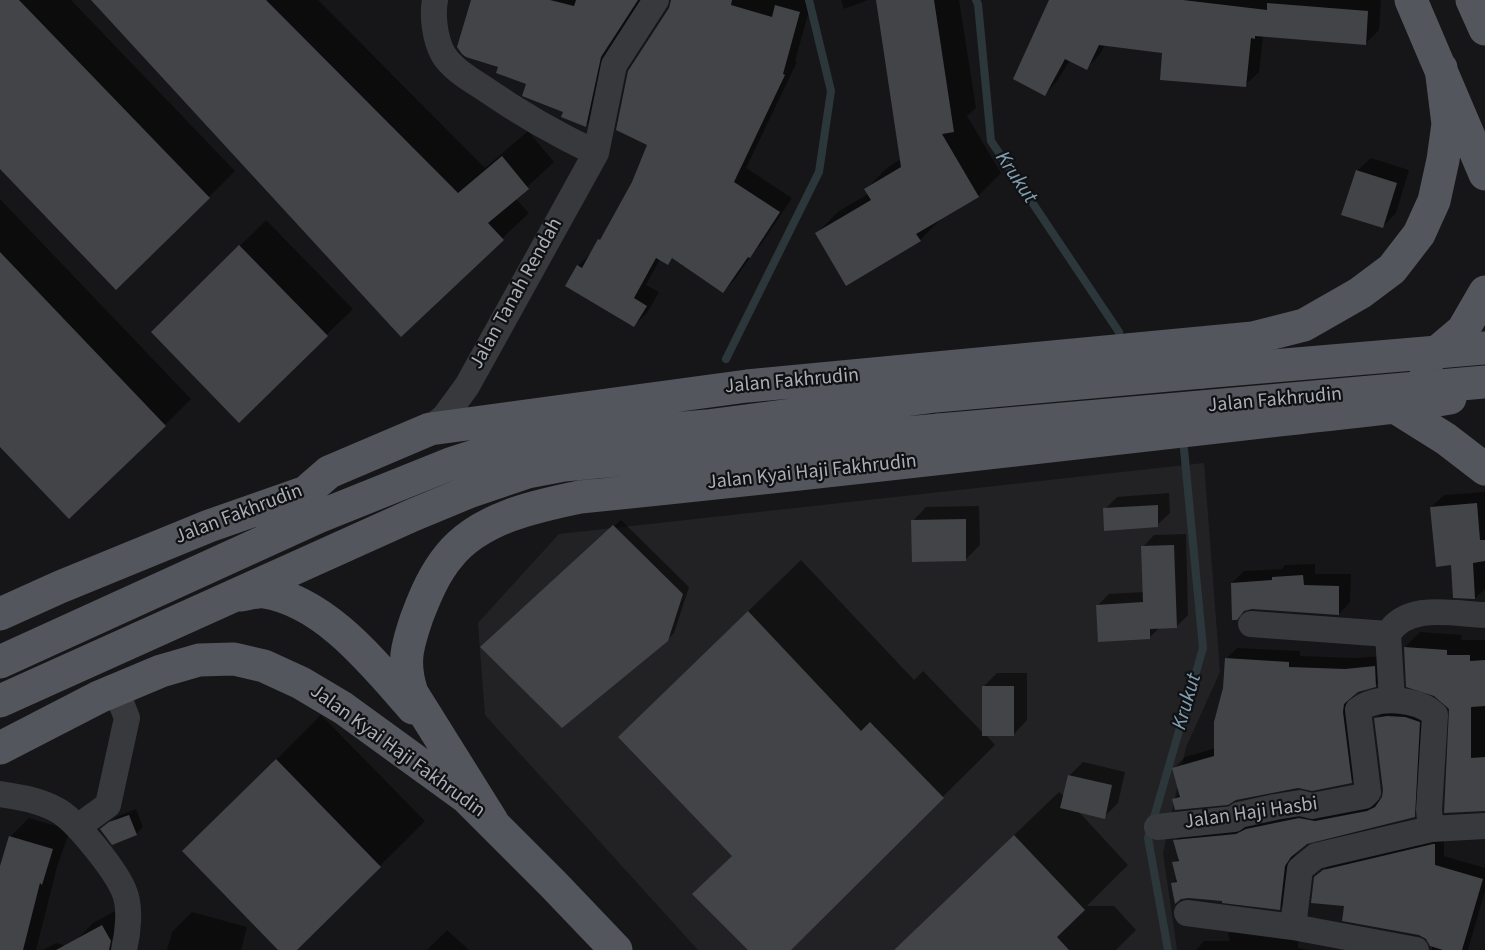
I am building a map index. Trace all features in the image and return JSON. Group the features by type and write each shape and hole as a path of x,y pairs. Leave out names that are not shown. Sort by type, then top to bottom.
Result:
{"main road":[{"path":"1411,0 1485,174"},
{"name":"Jalan Fakhrudin","path":"0,614 209,526 306,492 329,472 430,429 736,387 1253,338 1304,326 1360,293 1392,269 1419,234 1434,201 1448,124 1441,68"},
{"path":"1337,414 1393,384 1464,330 1485,292"},
{"name":"Jalan Fakhrudin","path":"0,663 318,517 450,464 515,443 707,426 936,396 1485,348"},
{"name":"Jalan Fakhrudin","path":"0,701 235,596 327,552 471,491 527,472 564,465 661,454 1485,382"},
{"name":"Jalan Kyai Haji Fakhrudin","path":"492,821 412,693 406,674 406,655 432,581 450,555 475,532 533,508 580,497 832,472 1337,414 1485,392"},
{"path":"1395,407 1446,439 1485,469"},
{"path":"306,492 328,491 422,459 515,443"},
{"path":"235,596 263,592 317,613 364,653 441,741"},
{"name":"Jalan Kyai Haji Fakhrudin","path":"116,690 161,671 199,660 234,658 273,670 301,683 343,708 467,798 616,950"},
{"path":"0,748 116,690"}],"street":[{"path":"435,0 433,7 436,35 443,55 459,71 525,116 596,153"},
{"name":"Jalan Tanah Rendah","path":"430,429 445,416 467,386 596,153 614,66 656,0"},
{"path":"1392,700 1388,634 1392,627 1402,618 1419,612 1485,615"},
{"path":"1251,624 1388,634"},
{"path":"78,826 108,805 127,718 116,690"},
{"name":"Jalan Haji Hasbi","path":"1157,827 1234,819 1239,815 1275,807 1300,803 1312,806 1366,795 1368,792 1358,711 1366,705 1392,700 1428,708 1435,715 1429,810 1431,829"},
{"path":"0,794 31,799 59,811 78,826 124,891 128,914 124,950"},
{"path":"1293,927 1300,869 1316,856 1431,829 1485,826"},
{"path":"1187,913 1293,927 1348,944 1416,950"}],"shaded area":[{"path":"1204,463 1220,672 1186,747 1163,853 1177,950 698,950 485,715 478,623 559,534"}],"building":[{"path":"0,0 19,0 210,198 116,290 0,169"},
{"path":"91,0 266,0 458,193 502,156 529,189 488,223 504,240 401,337"},
{"path":"471,0 550,0 574,6 576,0 638,0 601,57 586,127 561,117 563,112 522,96 526,84 496,73 498,67 462,54 457,47"},
{"path":"671,0 732,0 731,5 772,17 775,5 800,12 783,74 785,75 734,182 780,212 750,258 748,257 723,293 672,258 668,265 656,258 634,298 647,306 634,327 565,286 577,265 582,268 598,239 600,240 632,182 647,145 616,130 628,71 669,8"},
{"path":"876,0 934,0 954,132 942,134 979,197 916,234 921,241 846,286 815,233 871,200 864,189 901,167"},
{"path":"1049,0 1183,0 1267,10 1267,3 1368,11 1366,45 1255,36 1255,39 1251,38 1246,87 1160,80 1162,53 1099,45 1087,70 1065,59 1045,96 1013,79"},
{"path":"1356,170 1397,183 1383,228 1341,215"},
{"path":"239,245 328,336 239,423 151,332"},
{"path":"0,252 166,426 69,519 0,447"},
{"path":"1477,503 1480,540 1485,540 1485,561 1473,563 1475,599 1453,598 1451,565 1436,567 1430,507"},
{"path":"1158,505 1158,527 1104,531 1103,508"},
{"path":"966,519 966,561 912,562 911,520"},
{"path":"613,525 683,594 668,641 562,728 480,647"},
{"path":"1174,545 1177,628 1150,629 1150,639 1098,642 1096,605 1143,602 1141,546"},
{"path":"1303,575 1304,585 1339,586 1339,615 1252,609 1244,611 1237,620 1232,620 1231,583"},
{"path":"748,611 861,731 870,722 944,798 791,950 748,950 692,894 732,856 618,737"},
{"path":"1404,647 1447,650 1447,655 1470,655 1470,661 1485,660 1485,706 1471,707 1471,758 1485,757 1485,811 1444,813 1449,709 1434,696 1406,687"},
{"path":"1225,658 1289,662 1289,667 1345,669 1375,666 1376,687 1358,692 1344,704 1343,712 1352,783 1312,791 1298,788 1236,800 1228,805 1175,810 1172,799 1180,797 1172,768 1214,756 1214,722 1223,688"},
{"path":"982,686 1014,686 1014,736 982,736"},
{"path":"1405,717 1420,722 1415,817 1307,844 1291,857 1285,866 1280,910 1189,898 1181,899 1175,904 1171,883 1177,882 1172,862 1179,861 1173,840 1236,834 1246,829 1299,818 1315,821 1367,811 1375,807 1382,797 1383,790 1374,718"},
{"path":"276,759 381,867 297,950 278,950 182,851"},
{"path":"1068,775 1112,785 1105,819 1060,808"},
{"path":"129,815 137,835 112,845 100,829 109,822"},
{"path":"1014,835 1085,910 1057,937 1069,950 894,950"},
{"path":"9,836 53,849 42,885 40,883 23,950 0,950 0,866"},
{"path":"1435,844 1435,865 1483,879 1462,950 1443,950 1430,946 1426,939 1419,935 1342,921 1344,906 1311,903 1314,877 1323,870"},
{"path":"102,925 111,941 109,950 56,950"}],"waterway":[{"path":"726,359 819,172 831,91 809,0"},
{"name":"Krukut","path":"976,0 991,141 1119,332"},
{"name":"Krukut","path":"1168,950 1148,838 1203,648 1184,449"}]}
